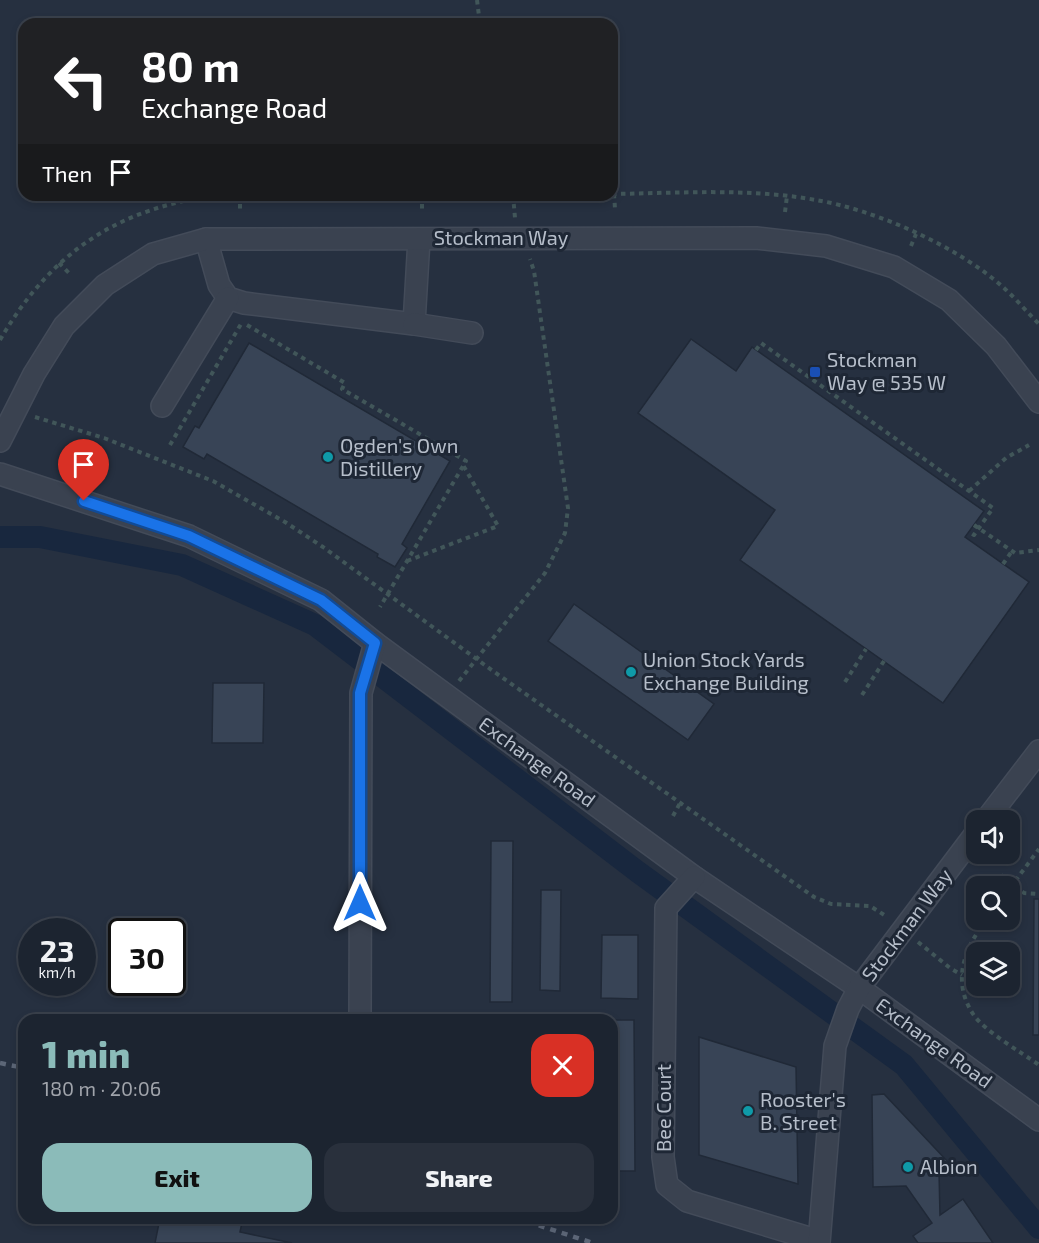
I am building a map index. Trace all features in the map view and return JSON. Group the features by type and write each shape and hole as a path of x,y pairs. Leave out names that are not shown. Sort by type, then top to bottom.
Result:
{"street":[{"name":"Stockman Way","path":"0,441 34,374 64,326 105,285 153,254 206,240 756,238 826,246 894,267 949,300 996,346 1039,402"},
{"path":"414,324 419,239"},
{"path":"206,240 219,285 228,298 244,303 472,333"},
{"path":"162,406 228,298"},
{"name":"Exchange Road","path":"0,474 189,536 321,600 375,643 694,877 859,988 1039,1120"},
{"path":"360,1014 360,693 375,643"},
{"path":"994,810 1039,751"},
{"name":"Stockman Way","path":"819,1242 835,1046 848,1009 859,988 966,846"},
{"name":"Bee Court","path":"694,877 666,908 663,1157 667,1185 687,1201 819,1242"}],"path":[{"path":"477,0 479,18"},
{"path":"785,212 787,196"},
{"path":"0,340 37,286 59,263 90,238 132,216 163,205 185,201"},
{"path":"240,201 240,210"},
{"path":"422,201 422,209"},
{"path":"513,201 514,214"},
{"path":"614,201 615,209"},
{"path":"910,246 916,234"},
{"path":"59,263 69,273"},
{"path":"447,696 545,573 565,533 568,508 533,266"},
{"path":"170,446 242,322 345,383 342,388 466,460 380,607"},
{"path":"756,350 760,343 993,508 974,535 969,532"},
{"path":"15,411 104,438 213,481 247,499 323,547 477,660 814,897 831,904 870,906 882,913"},
{"path":"969,491 1006,458 1029,445"},
{"path":"406,561 498,526 463,465"},
{"path":"974,525 1015,553 1039,550"},
{"path":"1003,564 1012,551"},
{"path":"844,682 866,649"},
{"path":"862,695 884,661"},
{"path":"673,816 680,803"},
{"path":"1019,876 1039,849"},
{"path":"1020,891 1039,894"},
{"path":"978,930 964,956 962,975 966,998 974,1015 987,1028 1039,1065"},
{"path":"950,968 962,975"}],"building":[{"path":"691,339 736,371 752,347 984,511 965,537 1029,582 943,703 740,560 775,510 638,413"},
{"name":"Ogden's Own Distillery","path":"249,343 450,461 402,544 407,548 395,567 377,557 378,554 207,454 204,459 183,447 195,426 199,428"},
{"name":"Union Stock Yards Exchange Building","path":"574,604 714,704 688,740 548,641"},
{"path":"213,683 264,683 263,743 212,743"},
{"path":"491,841 513,841 512,1002 490,1002"},
{"path":"541,890 561,890 560,991 540,990"},
{"path":"1034,899 1039,899 1039,1035 1033,1035"},
{"path":"602,935 638,935 638,999 601,998"},
{"path":"618,1020 634,1020 635,1171 618,1171"},
{"name":"Rooster's B. Street","path":"699,1037 796,1067 798,1184 699,1155"},
{"name":"Albion","path":"884,1094 948,1162 939,1172 940,1215 963,1199 993,1243 918,1243 913,1236 932,1223 906,1186 873,1187 872,1095"},
{"path":"159,1224 242,1224 240,1232 292,1243 155,1243"}],"waterway":[{"path":"0,537 40,537 182,565 315,625 638,872 904,1065 1039,1228"}],"railway":[{"path":"0,1063 18,1067"},
{"path":"534,1224 593,1243"}],"place":[{"name":"Stockman Way @ 535 W","path":"815,372"},
{"name":"Ogden's Own Distillery","path":"328,457"},
{"name":"Union Stock Yards Exchange Building","path":"631,672"},
{"name":"Rooster's B. Street","path":"748,1111"},
{"name":"Albion","path":"908,1167"}],"route":[{"path":"84,501 189,536 321,600 375,643 360,693 360,903"}]}
